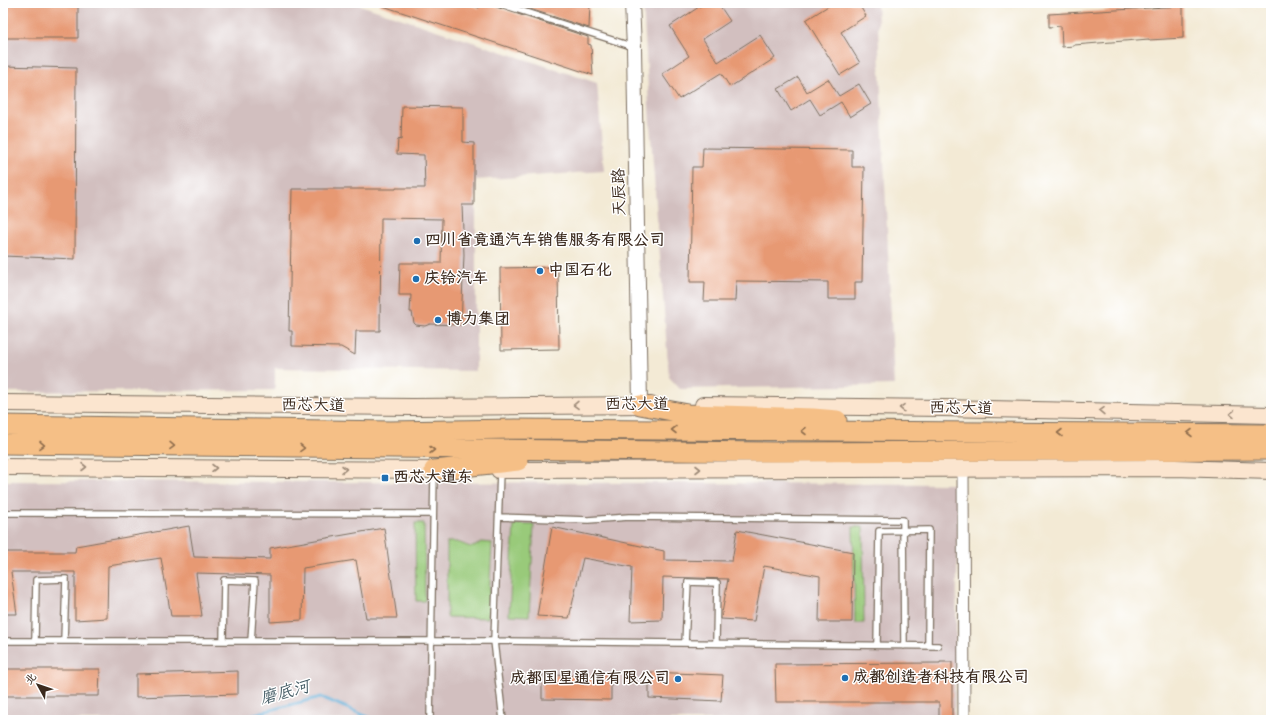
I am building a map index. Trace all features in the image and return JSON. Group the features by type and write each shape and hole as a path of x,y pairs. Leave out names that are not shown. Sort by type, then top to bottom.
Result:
{"highway":[{"path":"640,405 688,414 813,418 970,432"},
{"name":"西芯大道","path":"3,425 390,431 515,429 1271,434"},
{"path":"3,444 772,452 1271,450"},
{"path":"434,470 514,461 649,460 772,452"}],"main road":[{"name":"西芯大道","path":"3,403 412,407 640,405 942,408 1271,415"},
{"path":"3,467 434,470 1175,468 1271,471"}],"street":[{"name":"天辰路","path":"632,3 640,405"},
{"path":"963,469 964,720"}],"lane":[{"path":"497,3 634,48"},
{"path":"430,720 434,470"},
{"path":"500,470 494,641 503,720"},
{"path":"3,513 433,514"},
{"path":"499,517 588,520 628,517 903,520 904,646"},
{"path":"877,645 879,531 929,530 928,646"},
{"path":"35,641 36,580 66,579 64,641"},
{"path":"223,641 224,580 254,581 251,641"},
{"path":"685,643 688,582 717,583 716,643"},
{"path":"3,641 494,641 938,646"}],"shaded area":[{"path":"3,3 354,3 597,83 604,171 476,180 476,371 275,368 275,390 3,392"},
{"path":"643,3 877,3 894,385 680,389 669,377 650,124"},
{"path":"3,481 959,484 954,720 3,720"}],"green space":[{"path":"415,523 424,523 425,601 416,601"},
{"path":"514,524 534,525 529,616 509,615"},
{"path":"853,527 863,527 864,623 855,623"},
{"path":"447,542 457,542 472,547 481,542 492,543 488,618 447,617"}],"building":[{"path":"3,3 78,3 78,38 3,38"},
{"path":"380,3 465,3 479,8 479,3 493,3 496,7 588,37 588,44 591,45 593,75 380,5"},
{"path":"511,3 590,3 589,28"},
{"path":"705,3 718,3 730,21 703,39 718,62 760,35 775,58 730,87 721,73 679,99 662,74 689,56 670,26"},
{"path":"833,3 858,3 866,16 841,32 860,63 840,75 806,20"},
{"path":"1183,6 1183,38 1149,39 1062,47 1061,26 1049,27 1049,14"},
{"path":"3,66 76,68 75,259 3,256"},
{"path":"798,77 807,92 828,79 839,96 859,84 871,104 850,117 841,102 820,115 810,99 791,111 778,89"},
{"path":"402,106 463,107 463,142 474,143 474,205 462,205 464,255 461,325 416,325 414,323 412,312 410,312 411,295 399,295 400,263 441,263 442,219 381,218 380,331 356,331 355,355 341,347 292,346 292,331 289,331 292,189 425,188 424,155 397,154 398,139 401,140"},
{"path":"703,148 852,150 852,167 864,167 862,282 855,282 855,299 828,299 828,282 736,281 735,301 704,301 705,282 690,282 692,167 702,167"},
{"path":"558,267 559,349 501,350 500,268"},
{"path":"189,526 194,557 270,559 270,548 384,528 397,618 366,618 356,560 303,568 302,620 270,622 270,575 196,573 202,616 171,616 161,558 108,566 107,618 75,620 75,572 11,572 17,614 3,614 3,552 75,552 76,546"},
{"path":"552,527 664,551 664,560 732,561 737,530 853,552 852,622 819,622 820,576 764,566 754,621 721,619 728,579 663,577 662,620 630,621 632,567 583,558 569,618 537,616"},
{"path":"952,662 952,720 939,720 939,702 776,702 775,664"},
{"path":"3,669 100,669 99,696 3,696"},
{"path":"238,671 238,694 136,697 136,674"},
{"path":"649,672 723,675 721,701 649,698"},
{"path":"542,675 611,676 611,700 542,699"}],"waterway":[{"name":"磨底河","path":"246,720 251,715 321,697 375,720"}],"place":[{"name":"四川省竟通汽车销售服务有限公司","path":"417,241"},
{"name":"中国石化","path":"540,271"},
{"name":"庆铃汽车","path":"416,279"},
{"name":"博力集团","path":"438,320"},
{"name":"西芯大道东","path":"385,478"},
{"name":"成都创造者科技有限公司","path":"845,678"},
{"name":"成都国星通信有限公司","path":"678,679"}]}
